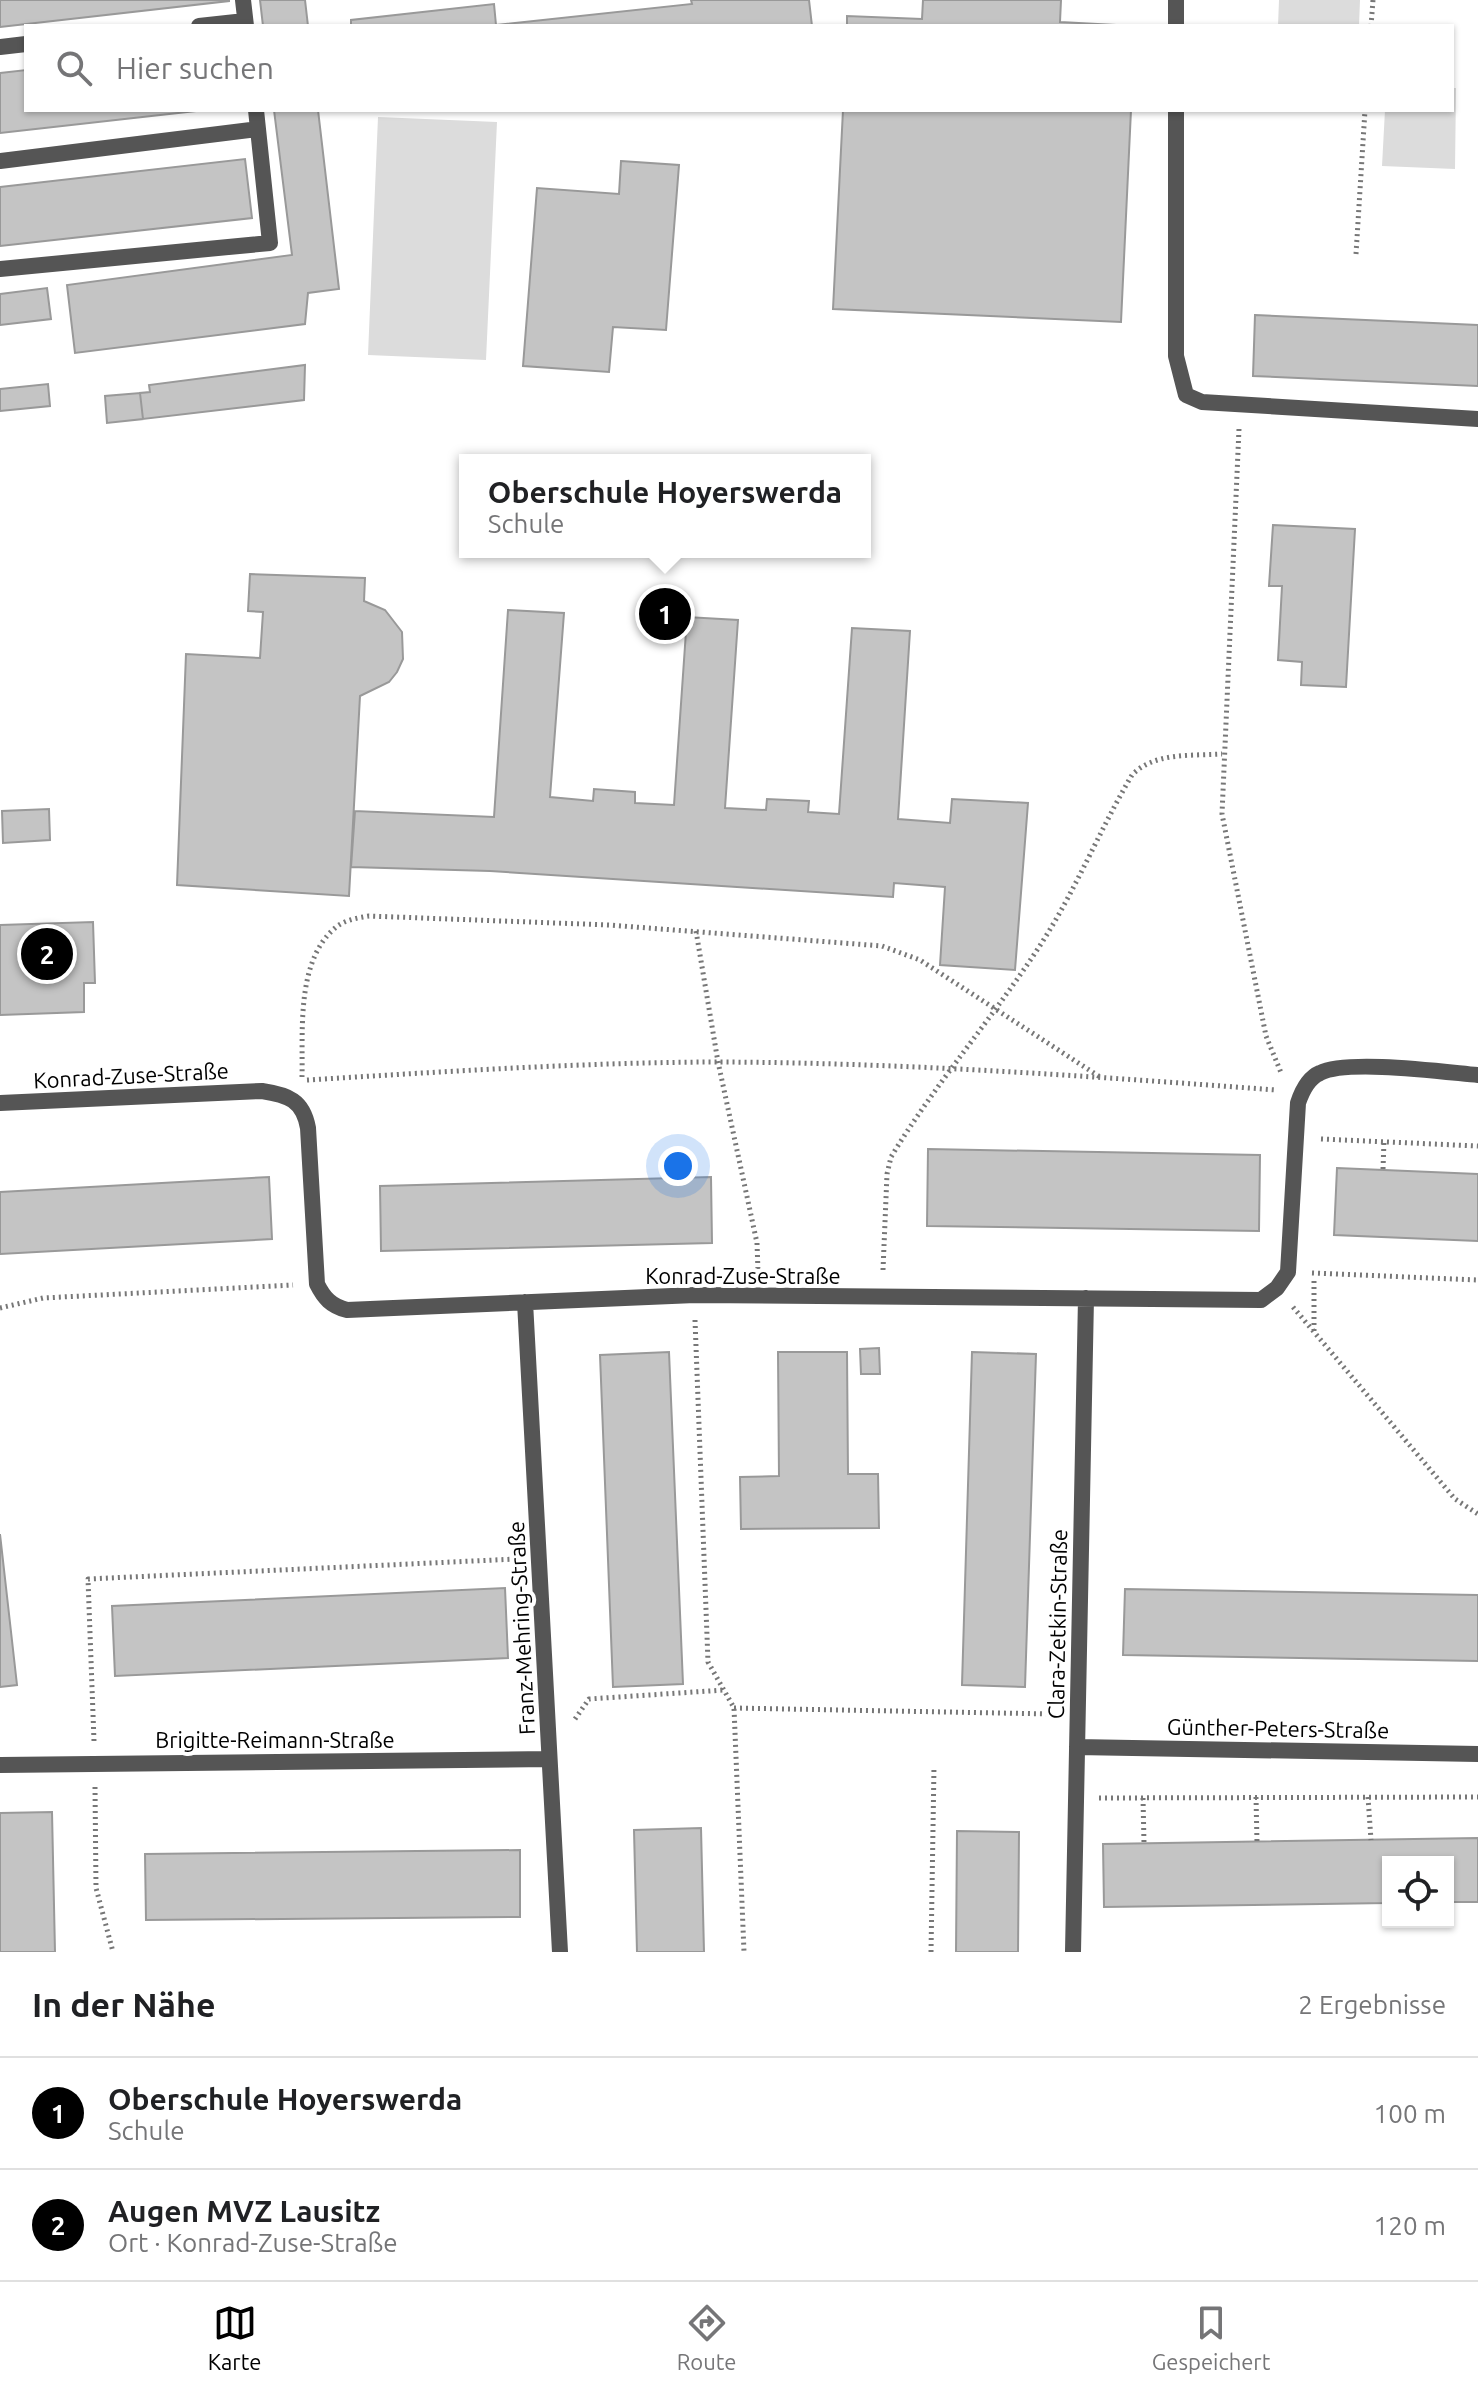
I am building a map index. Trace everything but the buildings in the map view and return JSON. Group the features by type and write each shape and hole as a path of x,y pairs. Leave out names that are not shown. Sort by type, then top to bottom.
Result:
{"street":[{"path":"243,0 246,24"},
{"path":"1176,0 1176,24"},
{"path":"0,47 24,44"},
{"path":"0,269 270,243 256,112"},
{"path":"1176,112 1179,378 1186,395 1202,402 1478,419"},
{"path":"0,161 258,129"},
{"path":"1277,1288 1288,1272 1296,1091 1319,1073 1342,1067 1478,1075"},
{"name":"Konrad-Zuse-Straße","path":"0,1103 262,1091 291,1097 301,1105"},
{"path":"301,1105 308,1128 317,1284"},
{"name":"Konrad-Zuse-Straße","path":"317,1284 324,1298 347,1310 695,1295 1261,1300 1277,1288"},
{"name":"Clara-Zetkin-Straße","path":"1073,1952 1086,1298"},
{"name":"Franz-Mehring-Straße","path":"525,1302 560,1952"},
{"name":"Günther-Peters-Straße","path":"1077,1747 1478,1754"},
{"name":"Brigitte-Reimann-Straße","path":"0,1765 549,1759"}],"path":[{"path":"1371,24 1373,0"},
{"path":"1356,254 1365,112"},
{"path":"1241,404 1222,754 1222,814 1266,1036 1296,1091"},
{"path":"882,1297 885,1194 891,1157 1077,886 1132,775 1144,763 1157,759 1222,754"},
{"path":"301,1105 308,981 323,942 348,920 369,916 696,931 882,946 920,960 1100,1077"},
{"path":"696,931 718,1062 757,1243 758,1296"},
{"path":"302,1080 606,1063 718,1062 1100,1077 1296,1091"},
{"path":"1320,1152 1321,1137 1478,1146"},
{"path":"1383,1169 1384,1141"},
{"path":"1314,1258 1314,1333"},
{"path":"1288,1272 1478,1280"},
{"path":"0,1308 43,1298 317,1284"},
{"path":"1277,1288 1455,1499 1478,1514"},
{"path":"695,1295 708,1662 734,1708 744,1952"},
{"path":"113,1952 96,1888 88,1579 539,1558"},
{"path":"548,1724 572,1723 589,1699 724,1690"},
{"path":"734,1708 1077,1715"},
{"path":"931,1952 934,1766"},
{"path":"1256,1797 1257,1842"},
{"path":"1368,1797 1371,1840"},
{"path":"1076,1798 1478,1797"},
{"path":"1143,1798 1144,1843"}],"shaded area":[{"path":"1279,0 1360,0 1359,24 1278,24"},
{"path":"1456,88 1455,169 1382,166 1385,112 1454,112"},
{"path":"378,117 497,122 486,360 368,355"}],"place":[{"name":"Oberschule Hoyerswerda","path":"665,614"},
{"name":"Augen MVZ Lausitz","path":"47,954"}]}
